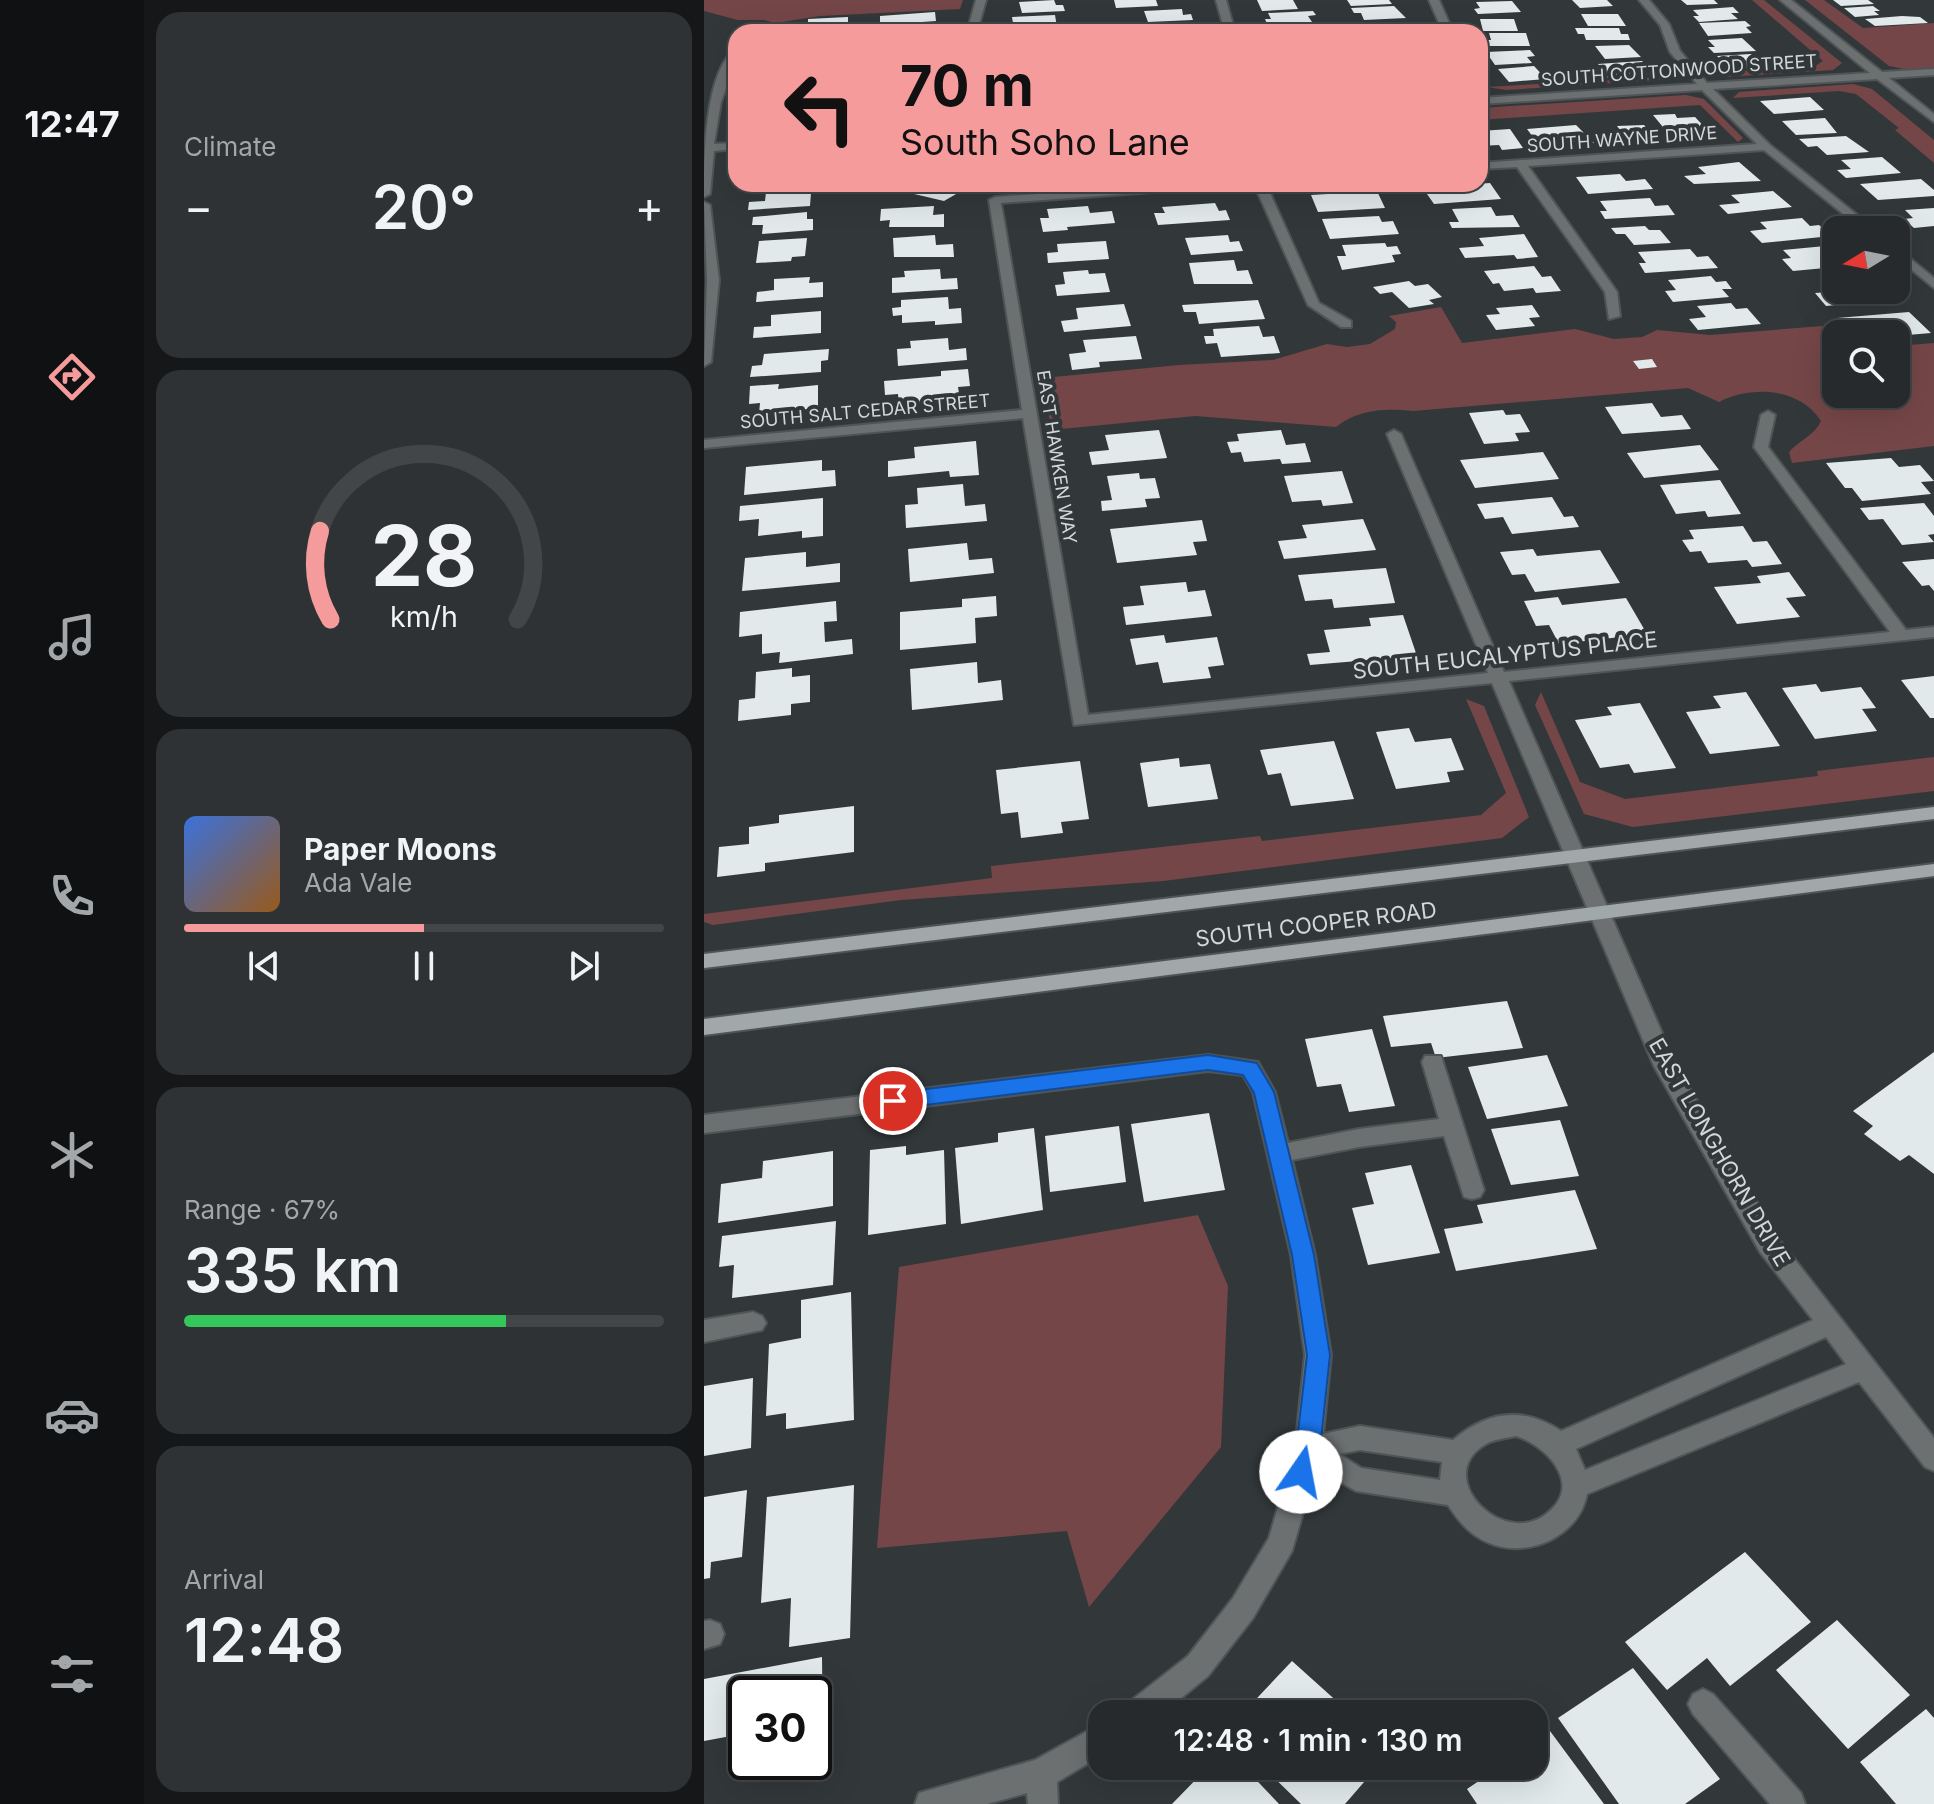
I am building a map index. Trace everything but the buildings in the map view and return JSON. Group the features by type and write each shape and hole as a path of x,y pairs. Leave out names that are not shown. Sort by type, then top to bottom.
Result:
{"main road":[{"name":"SOUTH COOPER ROAD","path":"704,961 1934,813"},
{"name":"SOUTH COOPER ROAD","path":"704,1027 1934,870"}],"street":[{"path":"974,24 981,0"},
{"path":"1221,0 1230,24"},
{"path":"1434,0 1444,24"},
{"path":"1644,0 1664,24 1675,52 1704,86 1766,147 1852,216"},
{"path":"1785,0 1934,119"},
{"path":"704,194 706,148 728,64"},
{"name":"SOUTH COTTONWOOD STREET","path":"1488,100 1934,72"},
{"path":"706,148 728,147"},
{"name":"SOUTH WAYNE DRIVE","path":"1488,166 1766,147"},
{"path":"1521,164 1611,292 1614,316"},
{"name":"EAST HAWKEN WAY","path":"1080,721 995,200 1108,192"},
{"path":"1264,192 1314,305 1346,324"},
{"path":"704,205 713,280 704,362"},
{"path":"1910,263 1934,284"},
{"name":"SOUTH SALT CEDAR STREET","path":"704,444 1030,413"},
{"path":"1768,415 1761,447 1901,635"},
{"name":"EAST LONGHORN DRIVE","path":"1394,434 1665,1066 1769,1245 1934,1459"},
{"name":"SOUTH EUCALYPTUS PLACE","path":"1080,721 1934,632"},
{"path":"1433,1062 1472,1190"},
{"path":"704,1124 1208,1063 1250,1068 1264,1092 1303,1255 1318,1355 1308,1449 1282,1542 1243,1608 1198,1666 1156,1700"},
{"path":"1279,1154 1359,1138 1452,1126"},
{"path":"704,1331 753,1323"},
{"path":"1558,1445 1830,1324"},
{"path":"1576,1486 1863,1369"},
{"path":"1516,1424 1539,1431 1558,1445 1571,1464 1576,1486 1570,1507 1556,1524 1535,1535 1511,1536 1486,1529 1467,1514 1454,1494 1451,1472 1457,1452 1471,1436 1492,1426 1516,1424"},
{"path":"1308,1449 1360,1438 1457,1452"},
{"path":"1308,1449 1356,1479 1454,1494"},
{"path":"1703,1704 1790,1804"},
{"path":"930,1804 1042,1789 1088,1750"}],"shaded area":[{"path":"704,0 963,0 960,9 820,16 776,23 738,20 704,11"},
{"path":"1752,0 1764,0 1842,63 1833,70 1725,77 1710,73 1815,66 1823,61"},
{"path":"1805,0 1824,0 1863,28 1934,23 1934,68 1909,70 1889,66"},
{"path":"1678,76 1673,79 1506,90 1488,87"},
{"path":"1853,84 1872,89 1934,140 1934,163 1895,130 1899,128 1856,94 1839,91 1733,98 1739,92"},
{"path":"1686,95 1704,99 1743,138 1738,142 1700,105 1488,119 1488,107"},
{"path":"1441,307 1462,343 1575,329 1614,339 1642,337 1657,330 1710,335 1822,326 1822,408 1910,408 1910,345 1934,343 1934,446 1792,463 1789,452 1821,421 1801,402 1788,396 1760,392 1719,402 1688,388 1413,411 1383,410 1354,416 1336,427 1195,416 1051,430 1043,378 1273,360 1327,344 1347,347 1370,344 1395,329 1396,322 1389,316"},
{"path":"1541,692 1580,782 1625,799 1818,776 1817,771 1934,757 1934,791 1633,827 1584,814 1535,705"},
{"path":"1466,699 1484,706 1529,817 1502,838 1163,881 901,900 713,925 704,922 704,914 992,878 991,866 1260,836 1262,841 1481,815 1506,793"},
{"path":"1198,1215 1228,1286 1221,1447 1089,1607 1067,1531 877,1548 899,1267"}],"route":[{"path":"893,1101 1208,1063 1250,1068 1264,1092 1272,1123 1303,1255 1318,1355 1308,1449 1301,1472"}]}
